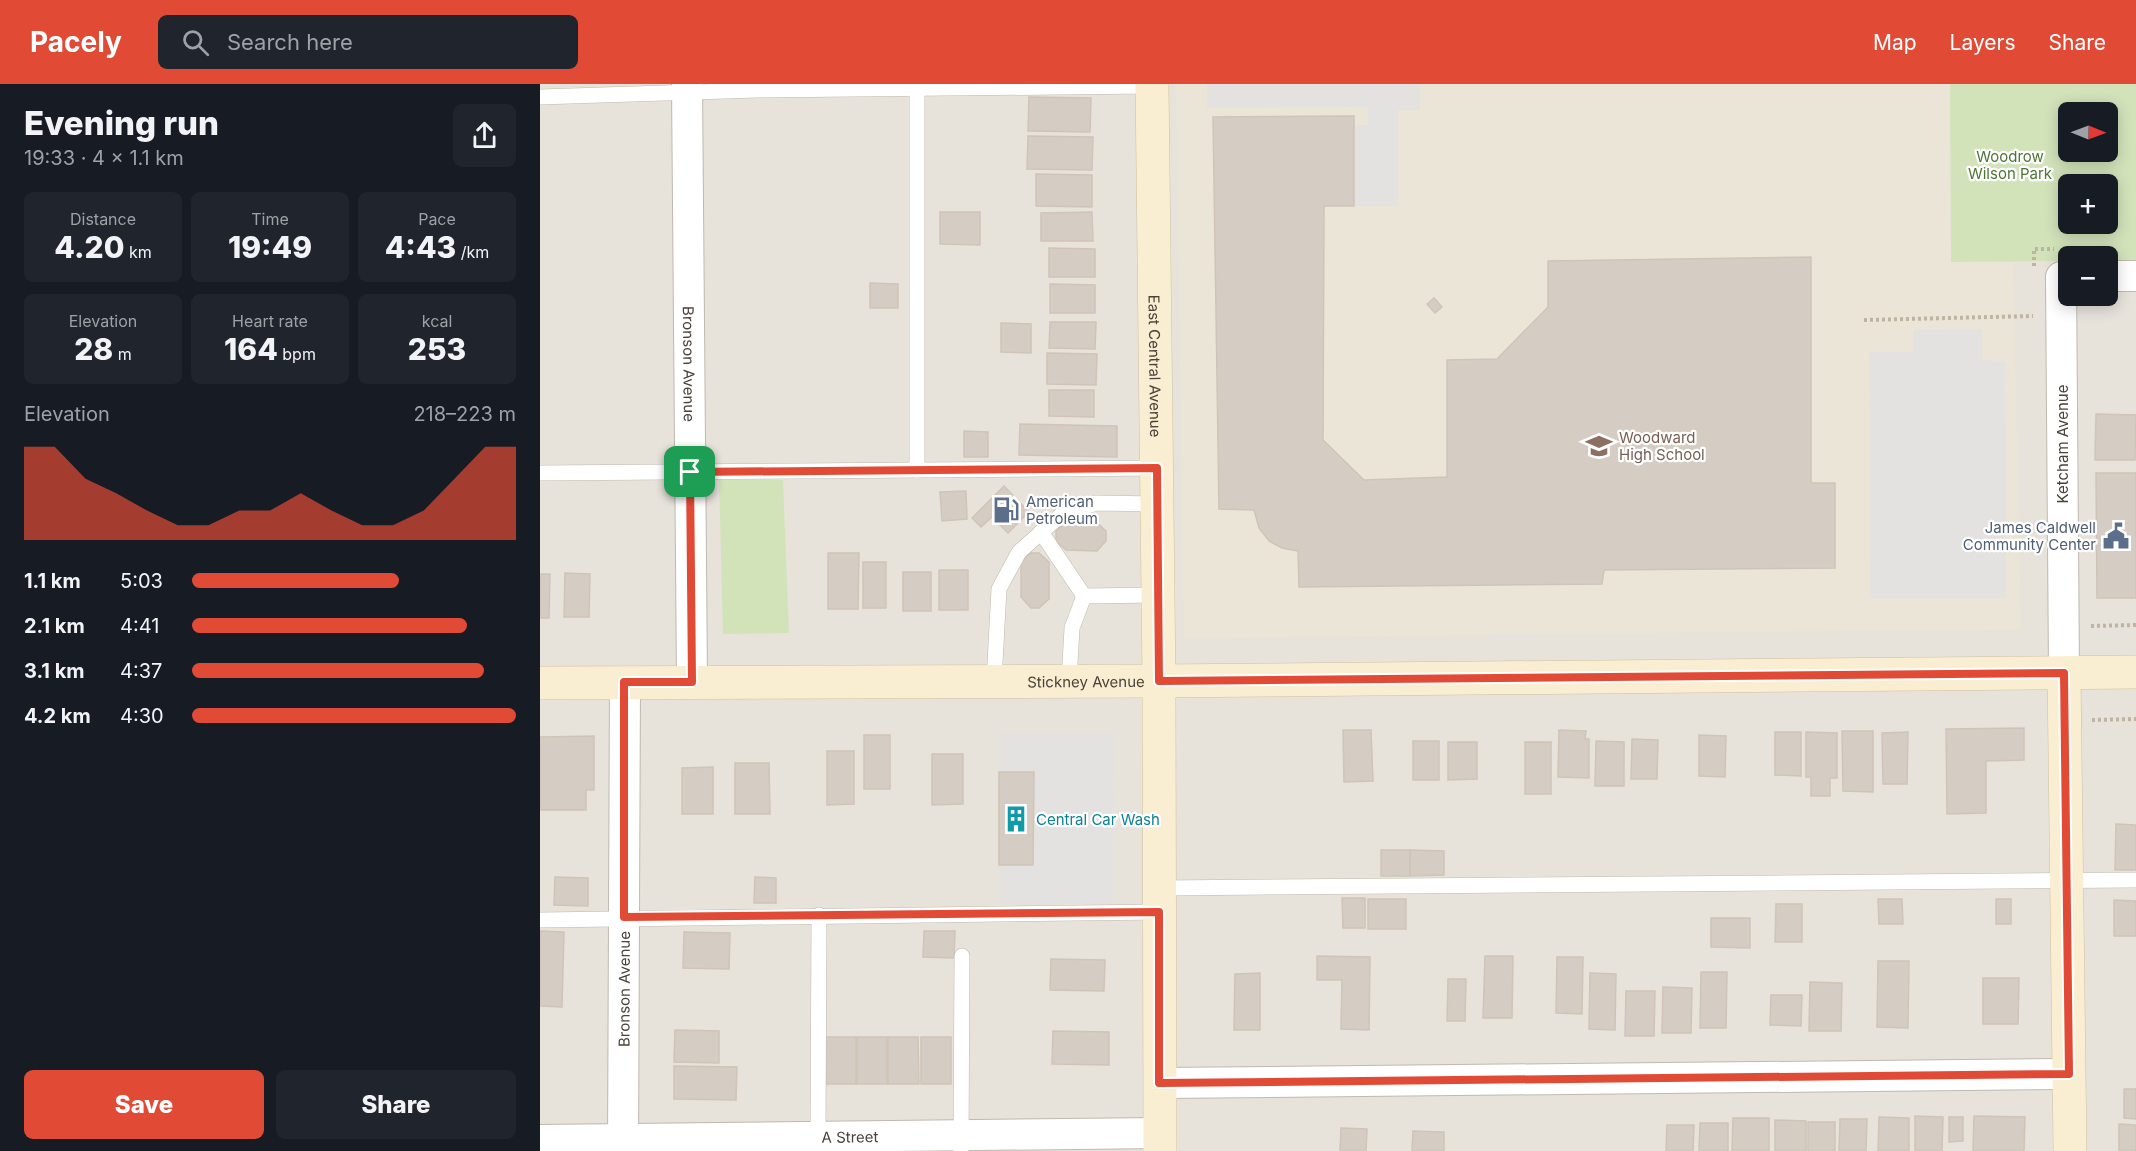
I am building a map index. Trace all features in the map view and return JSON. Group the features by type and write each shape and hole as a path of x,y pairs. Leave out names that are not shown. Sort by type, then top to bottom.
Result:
{"street":[{"name":"East Central Avenue","path":"1152,85 1159,681 1160,1142"},
{"name":"Bronson Avenue","path":"687,89 692,682"},
{"name":"Ketcham Avenue","path":"2057,266 2070,1151"},
{"path":"2118,267 2136,276"},
{"name":"Stickney Avenue","path":"540,683 1159,681 2136,672"},
{"name":"Bronson Avenue","path":"623,1145 624,682"},
{"path":"1159,1083 2069,1074"},
{"name":"A Street","path":"540,1140 623,1145 1160,1142"}],"lane":[{"path":"540,97 687,89 1152,85"},
{"path":"917,88 917,470"},
{"path":"540,472 1157,468"},
{"path":"994,681 999,589 1018,552 1062,514 1095,503 1157,504"},
{"path":"1041,532 1084,596"},
{"path":"1084,596 1158,595"},
{"path":"1069,681 1072,628 1084,596"},
{"path":"540,920 819,915 1159,900 2136,880"},
{"path":"818,1144 819,915"},
{"path":"961,1143 962,956"}],"path":[{"path":"2057,266 2034,249 2057,266"},
{"path":"1864,320 2033,318 2033,309"},
{"path":"2091,626 2136,625"}],"shaded area":[{"path":"540,84 2136,84 2136,1151 540,1151"},
{"name":"Woodward High School","path":"1176,84 1950,84 1951,262 2013,262 2021,629 1184,638"},
{"path":"1207,84 1420,84 1420,110 1398,110 1398,206 1354,206 1354,125 1368,125 1368,107 1207,108"},
{"path":"1982,329 1982,360 2005,361 2006,598 1870,598 1869,352 1913,352 1913,330"},
{"path":"999,734 1114,734 1113,903 999,903 999,865 1033,865 1034,773 999,772"}],"green space":[{"name":"Woodrow Wilson Park","path":"1950,84 2136,84 2136,261 2118,261 2118,246 2058,246 2058,261 1951,262"},
{"path":"719,480 783,480 789,633 723,634"}],"building":[{"path":"1029,97 1091,98 1090,132 1028,131"},
{"path":"1354,116 1354,206 1324,206 1323,440 1364,480 1447,477 1447,360 1497,359 1548,307 1548,261 1811,257 1811,483 1835,483 1835,568 1604,570 1602,584 1299,587 1298,551 1282,548 1269,541 1259,528 1254,510 1219,509 1213,117"},
{"path":"1028,136 1093,137 1092,170 1027,169"},
{"path":"1036,174 1092,175 1092,207 1036,206"},
{"path":"940,212 980,212 980,245 940,244"},
{"path":"1092,212 1093,241 1041,241 1041,213"},
{"path":"1049,248 1095,249 1095,277 1049,277"},
{"path":"870,283 898,284 898,308 870,308"},
{"path":"1050,284 1095,285 1095,313 1050,313"},
{"path":"1434,298 1442,307 1435,313 1427,304"},
{"path":"1050,322 1096,322 1095,349 1049,348"},
{"path":"1001,323 1031,324 1031,353 1001,352"},
{"path":"1047,353 1097,354 1096,385 1047,384"},
{"path":"1049,390 1094,390 1094,417 1049,416"},
{"path":"2096,414 2136,415 2135,460 2095,460"},
{"path":"1020,424 1117,426 1117,457 1019,455"},
{"path":"964,431 988,432 988,457 964,457"},
{"name":"James Caldwell Community Center","path":"2096,473 2136,473 2136,598 2097,598"},
{"path":"1004,486 1029,512 1008,533 992,517 981,527 972,518"},
{"path":"966,491 967,519 942,521 940,492"},
{"path":"1067,521 1096,522 1106,531 1106,541 1097,551 1066,550 1056,541 1056,531"},
{"path":"828,553 859,553 858,609 828,609"},
{"path":"1030,553 1039,553 1049,562 1049,599 1039,608 1031,608 1021,597 1021,562"},
{"path":"863,562 886,562 886,608 863,608"},
{"path":"939,570 968,570 968,610 939,610"},
{"path":"903,572 931,572 931,611 903,611"},
{"path":"565,573 590,574 589,617 564,617"},
{"path":"540,574 550,574 549,618 540,618"},
{"path":"2024,728 2024,760 1986,761 1986,813 1947,814 1946,729"},
{"path":"1343,730 1371,730 1373,781 1344,782"},
{"path":"1559,730 1586,731 1585,739 1589,739 1589,778 1558,777"},
{"path":"1842,731 1873,731 1873,792 1843,791"},
{"path":"1775,732 1801,732 1801,776 1775,775"},
{"path":"1806,732 1837,733 1837,778 1830,778 1830,796 1811,796 1811,777 1806,777"},
{"path":"1908,732 1907,784 1883,784 1882,733"},
{"path":"864,735 890,735 890,789 864,789"},
{"path":"1699,735 1726,736 1725,777 1699,776"},
{"path":"594,736 594,790 586,790 586,810 540,810 540,737"},
{"path":"1632,739 1658,740 1657,779 1631,779"},
{"path":"1413,741 1439,741 1439,780 1413,780"},
{"path":"1596,741 1624,742 1624,786 1595,786"},
{"path":"1448,742 1477,742 1477,779 1448,780"},
{"path":"1525,742 1551,742 1551,794 1525,794"},
{"path":"827,751 854,751 854,804 827,805"},
{"path":"932,754 963,754 963,804 932,805"},
{"path":"735,763 769,763 770,814 735,814"},
{"path":"713,767 713,814 682,814 682,768"},
{"name":"Central Car Wash","path":"999,772 1034,772 1033,865 999,865"},
{"path":"2116,824 2136,825 2136,870 2115,870"},
{"path":"1381,850 1410,850 1410,876 1381,876"},
{"path":"1410,850 1444,851 1444,875 1410,876"},
{"path":"555,877 588,878 588,906 554,905"},
{"path":"755,877 776,878 776,903 754,903"},
{"path":"1342,898 1365,898 1365,928 1343,928"},
{"path":"1368,899 1406,899 1406,929 1368,929"},
{"path":"1878,899 1902,899 1903,924 1879,924"},
{"path":"1996,899 2011,899 2011,924 1996,924"},
{"path":"2114,900 2136,901 2136,936 2114,936"},
{"path":"1776,904 1802,904 1802,942 1775,942"},
{"path":"1711,918 1750,918 1750,948 1711,947"},
{"path":"540,931 564,932 562,1007 540,1006"},
{"path":"924,931 955,931 954,958 923,957"},
{"path":"684,932 730,933 729,969 683,968"},
{"path":"1317,956 1370,957 1369,1030 1341,1029 1342,980 1317,980"},
{"path":"1485,956 1513,956 1512,1018 1483,1018"},
{"path":"1557,957 1583,957 1582,1014 1556,1013"},
{"path":"1051,959 1105,960 1104,991 1050,990"},
{"path":"1878,961 1909,961 1908,1028 1877,1027"},
{"path":"1701,972 1727,972 1726,1028 1700,1028"},
{"path":"1260,973 1260,1030 1234,1030 1235,974"},
{"path":"1590,973 1616,974 1615,1030 1589,1029"},
{"path":"1983,978 2019,978 2018,1024 1983,1024"},
{"path":"1448,979 1466,979 1465,1021 1447,1021"},
{"path":"1810,982 1842,983 1841,1031 1809,1031"},
{"path":"1663,987 1692,988 1691,1033 1662,1033"},
{"path":"1626,991 1655,991 1654,1036 1625,1036"},
{"path":"1771,995 1802,995 1801,1026 1770,1025"},
{"path":"675,1030 719,1031 719,1063 674,1062"},
{"path":"1053,1031 1109,1032 1109,1065 1052,1064"},
{"path":"825,1037 856,1037 856,1084 826,1084"},
{"path":"857,1037 887,1037 887,1084 857,1084"},
{"path":"888,1037 918,1037 919,1084 888,1084"},
{"path":"921,1037 951,1037 951,1084 921,1084"},
{"path":"674,1066 737,1067 736,1100 674,1099"},
{"path":"2124,1089 2136,1089 2136,1119 2124,1118"},
{"path":"1915,1116 1943,1117 1942,1151 1915,1151"},
{"path":"1974,1116 2025,1117 2024,1151 1973,1151"},
{"path":"1879,1117 1909,1118 1909,1151 1878,1151"},
{"path":"1949,1117 1963,1117 1963,1141 1949,1142"},
{"path":"1733,1118 1769,1118 1769,1151 1732,1151"},
{"path":"1840,1119 1867,1119 1866,1151 1839,1151"},
{"path":"1775,1120 1806,1121 1806,1151 1775,1151"},
{"path":"1808,1122 1835,1122 1835,1151 1808,1151"},
{"path":"1700,1123 1728,1123 1728,1151 1699,1151"},
{"path":"2119,1124 2136,1125 2136,1151 2119,1151"},
{"path":"1667,1125 1694,1125 1693,1151 1666,1151"},
{"path":"1341,1128 1367,1129 1366,1151 1340,1151"},
{"path":"1413,1131 1444,1132 1444,1151 1412,1151"}],"place":[{"name":"Woodward High School","path":"1599,446"},
{"name":"American Petroleum","path":"1006,510"},
{"name":"James Caldwell Community Center","path":"2116,536"},
{"name":"Central Car Wash","path":"1016,819"}],"route":[{"path":"1157,468 1159,681 2064,673 2069,1074 1159,1083 1159,912 624,917 624,682 692,682 690,472 1157,468"}]}
